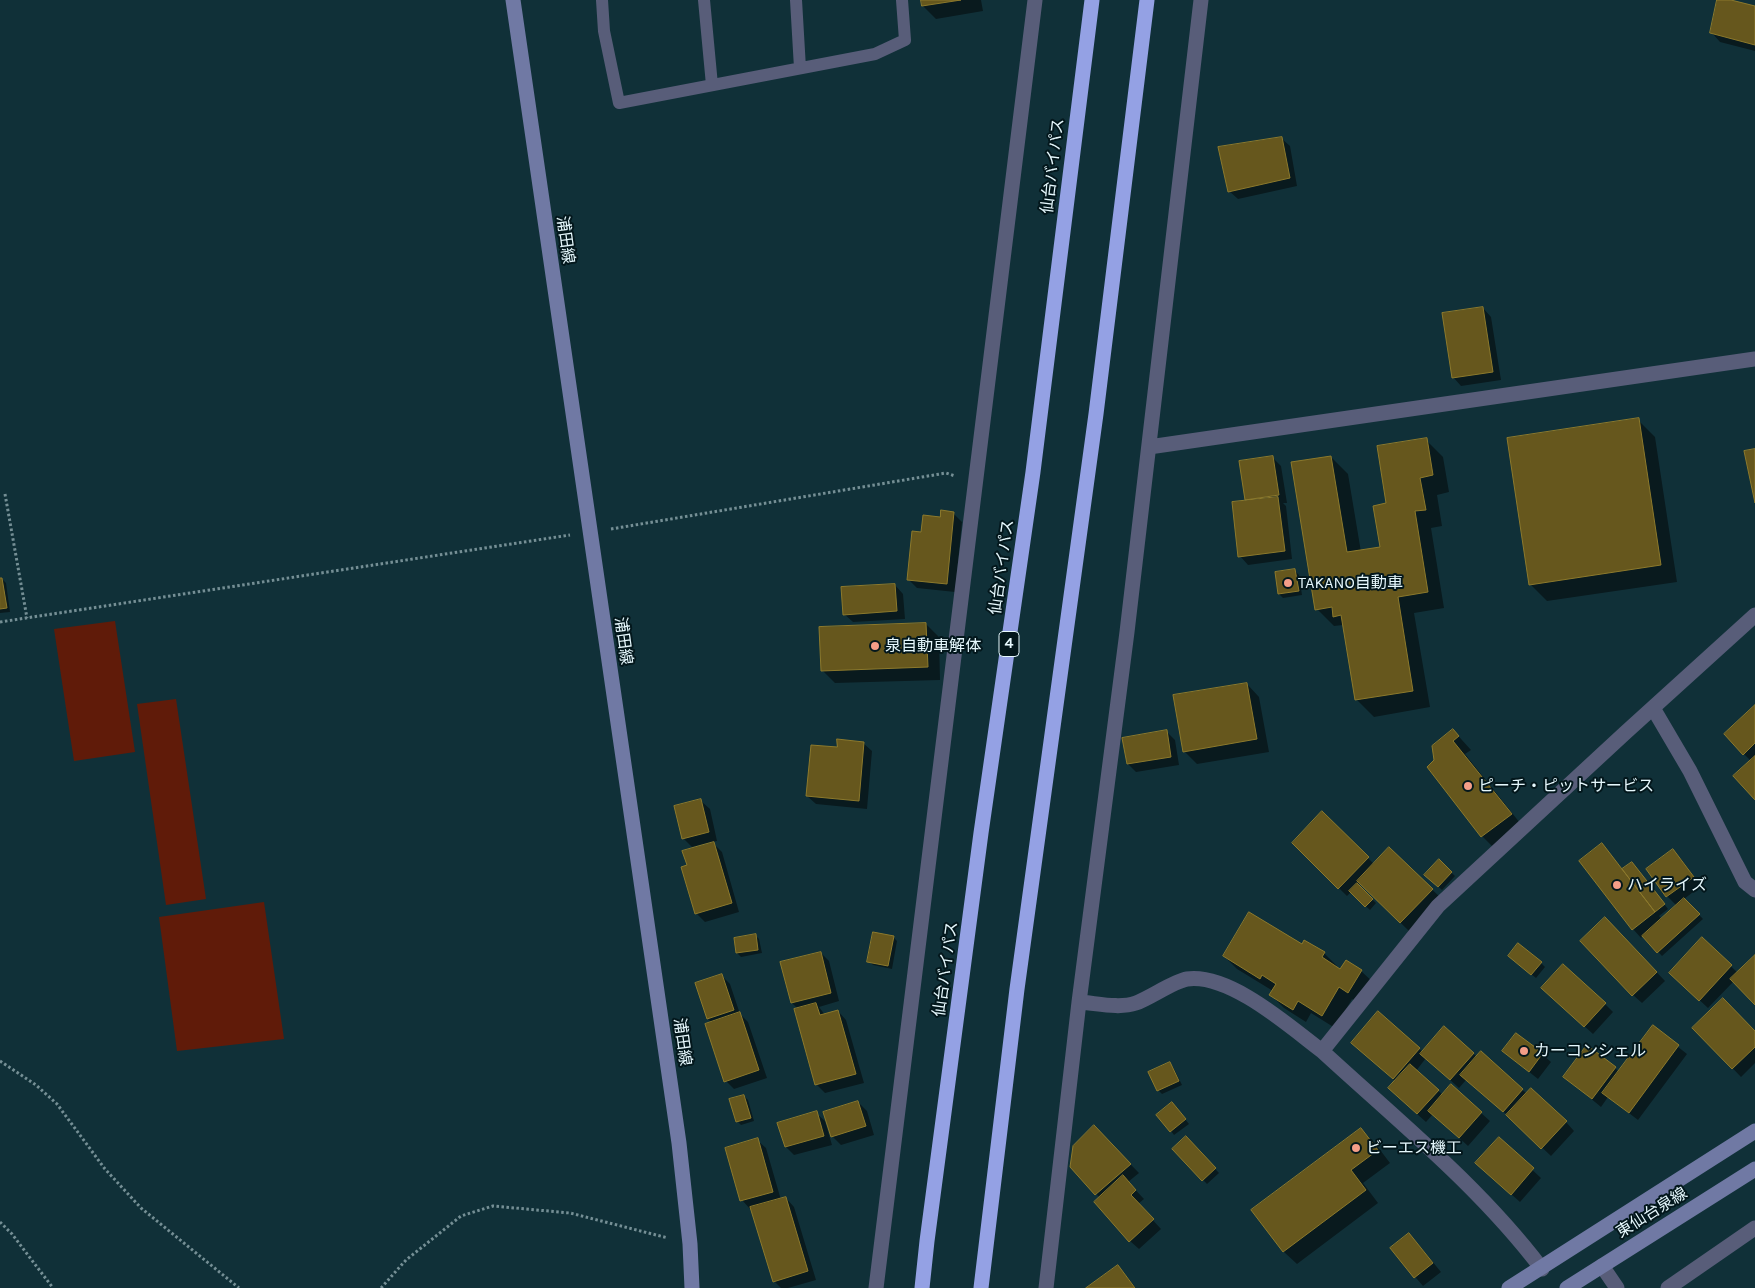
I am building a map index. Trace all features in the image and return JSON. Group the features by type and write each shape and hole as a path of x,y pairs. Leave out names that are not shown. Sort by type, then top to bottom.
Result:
{"highway":[{"name":"仙台バイパス","path":"922,1288 981,833 1034,472 1092,0"},
{"path":"981,1288 1017,989 1096,414 1147,0"}],"street":[{"name":"浦田線","path":"513,0 679,1143 690,1244 692,1288"},
{"path":"876,1288 908,1020 977,483 1035,0"},
{"path":"1046,1288 1079,1002 1127,632 1201,0"},
{"path":"1149,447 1755,360"},
{"path":"1322,1051 1438,906 1755,615"},
{"path":"1653,708 1690,771 1745,882 1755,890"},
{"path":"1079,1002 1117,1005 1134,1004 1187,979 1215,981 1252,1000 1322,1051 1468,1184 1508,1226 1542,1269"},
{"path":"1509,1288 1542,1269 1755,1132"},
{"name":"東仙台泉線","path":"1567,1288 1755,1169"},
{"path":"1668,1288 1755,1228"},
{"path":"1602,1266 1618,1288"}],"lane":[{"path":"602,0 604,31 619,103 875,54 906,40 902,0"},
{"path":"704,0 712,85"},
{"path":"796,0 800,68"}],"path":[{"path":"0,622 590,532 946,473 977,483"},
{"path":"5,494 27,618"},
{"path":"0,1061 36,1085 58,1104 105,1169 140,1208 239,1288"},
{"path":"381,1288 406,1260 461,1216 493,1206 570,1213 690,1244"},
{"path":"0,1222 12,1234 53,1288"}],"shaded area":[{"path":"115,621 135,752 74,761 54,629"},
{"path":"176,699 206,899 166,905 137,704"},
{"path":"264,902 284,1039 177,1051 159,917"}],"building":[{"path":"921,0 961,0 922,6"},
{"path":"1717,0 1731,0 1755,6 1755,45 1710,33"},
{"path":"1282,137 1290,178 1228,192 1218,147"},
{"path":"1483,307 1493,372 1452,378 1442,313"},
{"path":"1639,418 1661,565 1529,585 1507,438"},
{"path":"1427,438 1433,475 1420,478 1426,510 1415,511 1428,592 1398,597 1413,691 1355,700 1341,615 1333,617 1332,607 1315,610 1291,462 1331,456 1347,552 1380,547 1373,506 1386,503 1377,446"},
{"path":"1755,449 1755,503 1744,451"},
{"path":"1273,456 1279,495 1245,500 1239,461"},
{"path":"1278,497 1285,551 1238,557 1232,502"},
{"path":"941,510 954,512 947,584 907,580 912,531 921,532 923,515 940,517"},
{"path":"1295,569 1299,591 1278,594 1275,572"},
{"path":"0,578 2,578 7,608 0,609"},
{"path":"895,584 897,611 843,615 841,587"},
{"path":"926,623 928,667 821,671 819,627"},
{"path":"1247,683 1257,739 1183,752 1173,695"},
{"path":"1755,705 1755,743 1743,755 1724,734"},
{"path":"1453,729 1459,736 1453,741 1512,814 1481,837 1427,767 1434,760 1432,746"},
{"path":"1167,730 1171,757 1127,764 1122,738"},
{"path":"837,739 864,742 859,801 806,796 811,745 837,747"},
{"path":"1755,756 1755,800 1733,776"},
{"path":"701,799 709,832 682,839 674,806"},
{"path":"1322,811 1369,857 1338,889 1292,843"},
{"path":"714,842 732,903 695,914 681,867 687,865 682,851"},
{"path":"1602,843 1655,912 1632,930 1579,861"},
{"path":"1389,847 1433,889 1400,923 1357,881"},
{"path":"1673,849 1694,877 1666,897 1646,869"},
{"path":"1439,859 1452,872 1438,887 1424,875"},
{"path":"1632,862 1665,904 1655,912 1622,869"},
{"path":"1357,883 1373,899 1365,907 1349,891"},
{"path":"1684,898 1700,914 1657,953 1642,936"},
{"path":"1249,912 1302,944 1304,940 1325,952 1322,957 1340,969 1346,960 1362,970 1348,993 1339,987 1322,1016 1298,1001 1293,1010 1269,995 1276,984 1262,975 1260,979 1223,956"},
{"path":"1605,917 1657,972 1632,996 1580,941"},
{"path":"873,932 894,936 888,966 867,962"},
{"path":"756,934 758,950 736,953 734,938"},
{"path":"1702,937 1732,965 1699,1001 1669,973"},
{"path":"1518,943 1542,962 1531,975 1508,956"},
{"path":"821,952 831,993 791,1003 780,962"},
{"path":"1755,955 1755,1005 1730,979"},
{"path":"1563,964 1606,1003 1584,1027 1541,988"},
{"path":"722,974 734,1010 707,1019 695,983"},
{"path":"1723,998 1755,1031 1755,1047 1732,1069 1692,1028"},
{"path":"816,1003 820,1015 838,1010 856,1074 815,1085 794,1009"},
{"path":"1378,1011 1420,1048 1393,1079 1351,1043"},
{"path":"740,1012 759,1070 724,1082 705,1024"},
{"path":"1653,1025 1679,1045 1629,1113 1602,1093"},
{"path":"1444,1026 1474,1053 1450,1080 1420,1054"},
{"path":"1516,1033 1543,1053 1529,1072 1502,1051"},
{"path":"1587,1045 1616,1067 1592,1099 1563,1077"},
{"path":"1481,1051 1523,1089 1503,1112 1460,1075"},
{"path":"1170,1062 1179,1081 1157,1091 1148,1072"},
{"path":"1410,1064 1439,1090 1417,1114 1388,1088"},
{"path":"1451,1084 1482,1112 1459,1138 1428,1111"},
{"path":"1531,1088 1567,1121 1541,1149 1506,1115"},
{"path":"744,1095 751,1118 736,1122 729,1099"},
{"path":"858,1101 866,1126 831,1137 823,1112"},
{"path":"1172,1102 1186,1119 1170,1132 1156,1115"},
{"path":"817,1111 824,1136 785,1147 777,1123"},
{"path":"1094,1125 1131,1164 1095,1195 1070,1167 1073,1146"},
{"path":"1361,1128 1378,1150 1351,1170 1366,1190 1283,1252 1251,1210"},
{"path":"1186,1136 1216,1168 1202,1181 1172,1149"},
{"path":"1499,1137 1534,1168 1511,1195 1475,1163"},
{"path":"758,1138 773,1192 740,1201 725,1148"},
{"path":"1123,1175 1136,1190 1131,1195 1154,1219 1129,1242 1094,1202"},
{"path":"786,1197 808,1271 773,1282 750,1207"},
{"path":"1409,1233 1433,1263 1414,1278 1390,1248"},
{"path":"1118,1265 1135,1288 1086,1288"}],"place":[{"name":"TAKANO自動車","path":"1288,583"},
{"name":"泉自動車解体","path":"875,646"},
{"name":"ピーチ・ピットサービス","path":"1468,786"},
{"name":"ハイライズ","path":"1617,885"},
{"name":"カーコンシェル","path":"1524,1051"},
{"name":"ビーエス機工","path":"1356,1148"}]}
